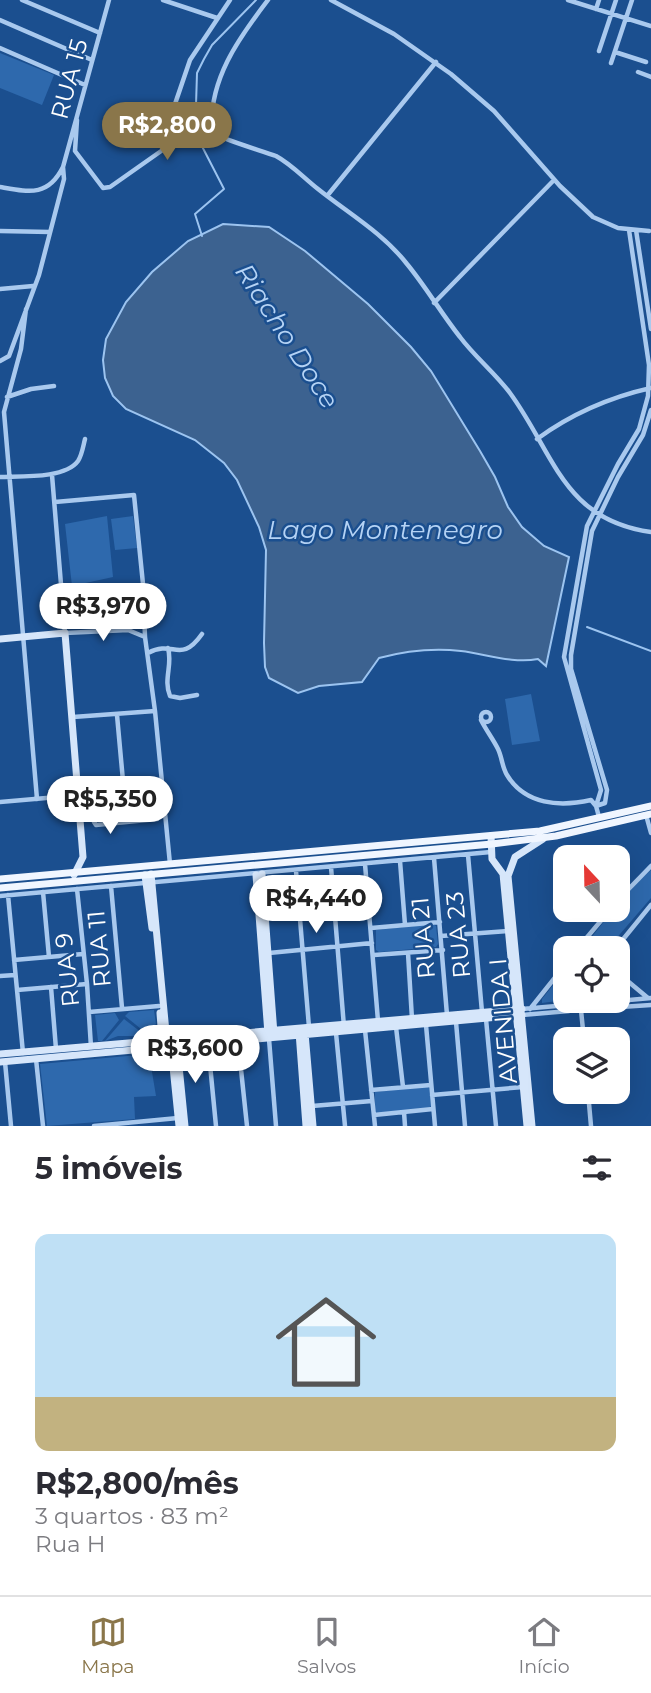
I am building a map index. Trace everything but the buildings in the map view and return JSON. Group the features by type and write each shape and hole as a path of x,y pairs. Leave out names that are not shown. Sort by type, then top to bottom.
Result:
{"main road":[{"path":"0,888 75,881 170,865 387,845 491,844 599,818 648,811"},
{"path":"0,879 149,879 491,844 543,838 648,811"},
{"path":"387,845 387,853"}],"street":[{"path":"22,0 100,33"},
{"name":"RUA 15","path":"50,232 64,179 63,167 109,0"},
{"path":"163,0 217,18"},
{"path":"76,120 75,151 100,186 108,188 164,149 190,60 230,0"},
{"path":"268,0 232,50 224,66 211,106 212,132 217,138 278,157 392,247 410,267 462,340 508,390 565,483 600,514 621,525 651,532"},
{"path":"331,0 394,34 436,62 494,111 554,180 593,217 618,228 649,230"},
{"path":"568,0 651,26"},
{"path":"596,9 599,0"},
{"path":"599,51 616,0"},
{"path":"611,63 632,0"},
{"path":"0,20 92,60"},
{"path":"0,48 85,85"},
{"path":"615,52 646,62"},
{"path":"327,195 436,62"},
{"path":"638,72 651,77"},
{"path":"0,187 30,191 46,188 58,177 63,167"},
{"path":"434,303 554,180"},
{"path":"596,806 601,790 564,657 583,538 594,510 639,429 650,388 648,356 629,230"},
{"path":"636,230 651,329"},
{"path":"0,231 50,232 39,275 9,356 0,361"},
{"path":"0,289 33,286"},
{"path":"26,309 21,349 4,412 3,432 11,476 37,799"},
{"path":"7,397 31,389 54,386"},
{"path":"537,439 580,414 616,398 650,388"},
{"path":"596,806 603,805 607,800 607,790 571,669 571,655 590,538 618,477 643,435 651,410"},
{"path":"0,477 52,475 76,464 85,439"},
{"path":"52,475 83,857 75,881"},
{"path":"55,502 134,495 145,637 170,865"},
{"path":"0,639 128,630 145,637"},
{"path":"148,653 163,647 180,652 187,650 194,646 202,634"},
{"path":"168,648 170,658 166,684 170,696 180,698 197,695"},
{"path":"73,718 155,711"},
{"path":"117,715 124,792"},
{"path":"481,720 498,749 508,777 526,795 539,801 565,803 591,800 596,806 599,818"},
{"path":"0,802 161,788"},
{"path":"61,797 80,812"},
{"path":"80,812 155,804"},
{"path":"93,811 96,825 157,819"},
{"path":"648,811 651,833"},
{"name":"AVENIDA I","path":"530,1126 523,1087 522,1012 508,931 508,876 512,862 525,849 543,838"},
{"path":"0,896 43,892 75,881 111,886 149,879 259,874 434,859 468,855 491,844"},
{"name":"AVENIDA I","path":"491,844 492,859 503,874 509,912 522,1012 530,1126"},
{"name":"RUA 23","path":"468,855 496,1126"},
{"name":"RUA 21","path":"434,859 447,1015"},
{"path":"400,861 405,925"},
{"path":"365,864 378,1021"},
{"path":"630,888 651,866"},
{"path":"331,867 342,1030 345,1126"},
{"path":"296,871 303,950 306,1126"},
{"path":"259,874 276,1126"},
{"path":"94,1126 179,1122 149,879"},
{"name":"RUA 9","path":"75,881 91,1047"},
{"name":"RUA 11","path":"111,886 122,1009"},
{"path":"43,892 49,957"},
{"path":"8,895 23,1053"},
{"path":"626,936 651,905"},
{"path":"371,928 440,922"},
{"path":"588,936 600,922"},
{"path":"441,936 508,931"},
{"path":"265,953 372,943"},
{"path":"374,955 443,950"},
{"path":"408,953 412,1022"},
{"path":"14,960 83,954"},
{"path":"158,964 159,1006 185,1126"},
{"path":"0,976 15,975"},
{"path":"522,1012 553,978"},
{"path":"630,983 649,998"},
{"path":"17,990 87,984"},
{"path":"51,987 57,1054"},
{"path":"630,1000 649,998"},
{"path":"630,1006 651,1004"},
{"path":"89,1012 159,1006"},
{"path":"522,1012 553,1008"},
{"path":"2,1060 23,1053 57,1054 303,1031 365,1030 396,1027 447,1015 484,1015 553,1008"},
{"path":"342,1030 378,1021 426,1025 456,1022 484,1015"},
{"path":"456,1022 465,1126"},
{"path":"426,1025 435,1126"},
{"path":"396,1027 403,1087"},
{"path":"365,1030 375,1126"},
{"path":"303,1031 313,1126"},
{"path":"169,1043 208,1044 271,1034"},
{"path":"238,1041 247,1126"},
{"path":"208,1044 216,1126"},
{"path":"2,1060 36,1059 91,1047 125,1048"},
{"path":"36,1059 43,1126"},
{"path":"2,1060 11,1126"},
{"path":"371,1090 431,1085"},
{"path":"432,1095 523,1087"},
{"path":"312,1106 372,1101"},
{"path":"589,1104 591,1126"},
{"path":"374,1115 433,1109"},
{"path":"404,1112 405,1126"}],"shaded area":[{"path":"0,53 54,75 42,105 0,88"},
{"path":"107,516 113,577 72,586 65,524"},
{"path":"133,516 137,548 115,550 111,519"},
{"path":"531,694 540,741 512,745 505,699"},
{"path":"651,870 651,898 618,936 592,936 604,922 630,922 630,889"},
{"path":"433,924 436,926 436,947 379,952 376,950 376,930"},
{"path":"553,985 553,1002 542,1003"},
{"path":"154,1010 157,1034 151,1037 125,1016 129,1012"},
{"path":"115,1013 119,1020 102,1041 98,1041 95,1015"},
{"path":"124,1019 146,1036 118,1036 105,1041"},
{"path":"149,1054 156,1096 134,1097 135,1119 47,1126 40,1064"},
{"path":"427,1086 430,1089 429,1109 378,1114 375,1112 375,1092"}],"water":[{"name":"Lago Montenegro","path":"223,224 269,227 305,251 368,304 431,371 522,527 544,546 569,557 546,666 538,659 519,660 461,651 430,650 379,658 362,682 319,686 298,693 269,678 265,667 264,643 266,550 259,527 237,480 224,463 195,440 126,409 113,396 105,378 103,360 106,339 126,302 152,272 188,241"}],"waterway":[{"name":"Riacho Doce","path":"202,236 195,214 224,189 190,123 196,105 197,73 212,45 256,0"},
{"name":"Riacho Doce","path":"587,627 651,651"}]}
